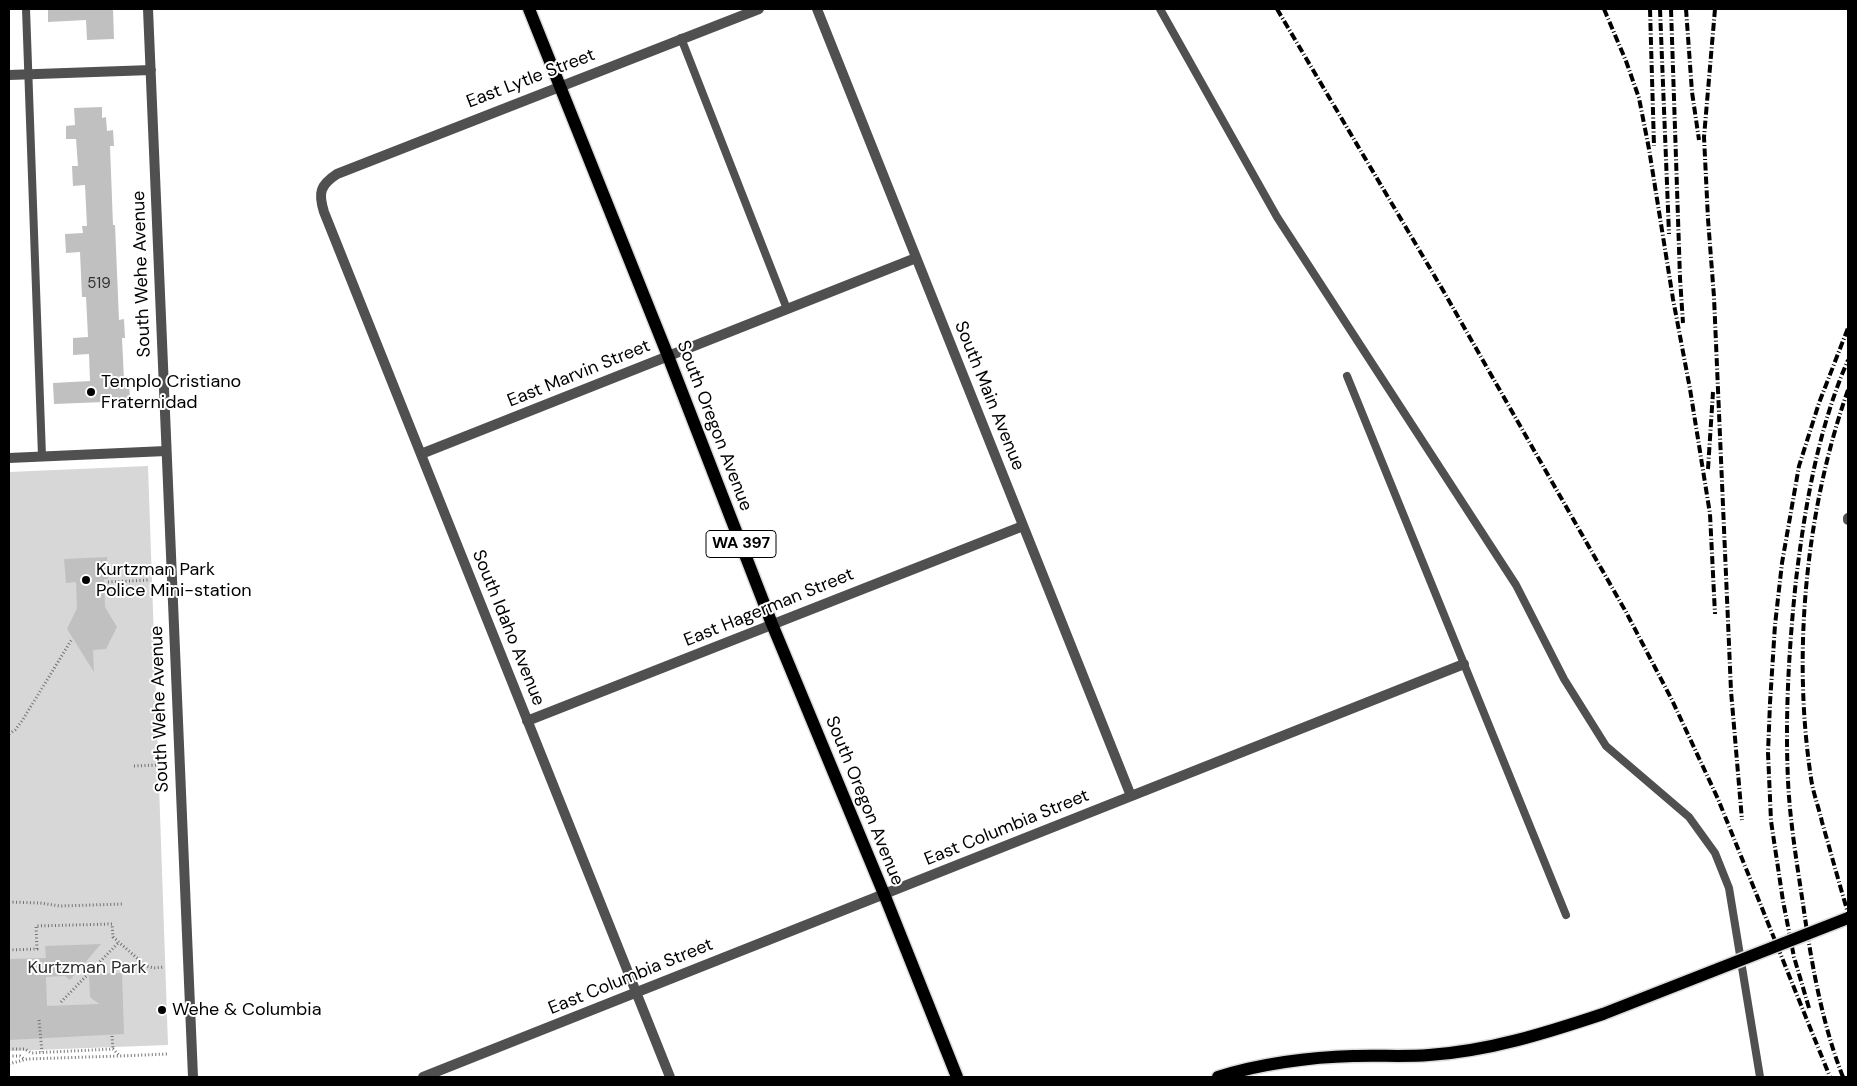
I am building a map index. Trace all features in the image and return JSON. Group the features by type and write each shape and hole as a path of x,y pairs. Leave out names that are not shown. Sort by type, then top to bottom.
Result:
{"main road":[{"name":"South Oregon Avenue","path":"529,9 668,356 772,624 884,894 957,1077"},
{"path":"1218,1077 1247,1074 1321,1058 1431,1055 1506,1043 1548,1032 1602,1014 1848,918"}],"street":[{"name":"South Wehe Avenue","path":"148,9 193,1077"},
{"name":"East Lytle Street","path":"321,189 327,180 337,174 759,9"},
{"name":"South Main Avenue","path":"817,9 1131,796"},
{"path":"9,75 151,70"},
{"name":"South Idaho Avenue","path":"321,189 320,201 324,212 670,1077"},
{"name":"East Marvin Street","path":"421,454 916,258"},
{"path":"9,458 166,451"},
{"name":"East Hagerman Street","path":"527,722 1023,526"},
{"name":"East Columbia Street","path":"423,1077 1464,664"}],"lane":[{"path":"26,9 42,456"},
{"path":"1160,9 1277,217 1516,585 1564,679 1606,746 1689,817 1715,853 1729,888 1760,1077"},
{"path":"681,38 786,309"},
{"path":"1348,376 1566,915"}],"path":[{"path":"108,582 149,580"},
{"path":"9,734 22,721 72,639"},
{"path":"134,766 157,765"},
{"path":"9,902 40,902 60,906 124,904"},
{"path":"9,950 37,949 36,926 112,924 113,937 146,966 154,968 164,967"},
{"path":"61,1002 119,942"},
{"path":"40,1020 42,1052"},
{"path":"112,1036 113,1049 120,1056"},
{"path":"9,1049 25,1048 31,1053 113,1049"},
{"path":"9,1064 24,1060 167,1054"},
{"path":"9,1056 20,1056 24,1060"}],"green space":[{"name":"Kurtzman Park","path":"148,466 168,1045 9,1051 9,472"}],"building":[{"path":"48,9 113,9 114,39 87,40 86,20 48,22"},
{"path":"102,107 102,118 106,117 107,131 113,130 114,146 110,146 113,225 115,225 119,320 124,319 125,338 122,338 124,380 129,379 130,401 54,404 53,383 90,381 89,354 73,355 73,338 88,337 86,297 82,297 80,252 66,253 65,234 83,233 82,226 87,226 85,185 73,186 72,166 78,166 76,139 66,139 66,126 75,125 74,108"},
{"path":"107,557 108,579 104,579 105,607 117,627 106,649 93,650 94,672 67,629 77,608 76,582 66,583 64,559"},
{"path":"101,944 70,980 65,976 46,977 47,1006 99,1004 90,997 89,974 122,973 124,1034 9,1040 9,959 46,958 45,946"}],"railway":[{"path":"1277,9 1444,292 1626,612 1672,700 1718,799 1830,1077"},
{"path":"1604,9 1639,98 1649,149 1710,514 1715,614"},
{"path":"1650,9 1654,146"},
{"path":"1660,9 1669,234"},
{"path":"1671,9 1683,323"},
{"path":"1686,9 1692,92 1699,140"},
{"path":"1715,9 1704,137 1714,297 1731,691 1742,820"},
{"path":"1809,1008 1794,957 1783,901 1771,821 1768,753 1770,703 1775,625 1782,563 1799,466 1819,403 1848,328"},
{"path":"1843,1077 1823,1014 1810,948 1790,812 1787,731 1791,630 1808,496 1828,413 1848,360"},
{"path":"1848,390 1822,483 1813,532 1803,632 1805,730 1812,784 1848,913"},
{"path":"1708,469 1713,392"}],"place":[{"name":"Templo Cristiano Fraternidad","path":"91,392"},
{"name":"Kurtzman Park Police Mini-station","path":"86,580"},
{"name":"Wehe & Columbia","path":"162,1010"}]}
